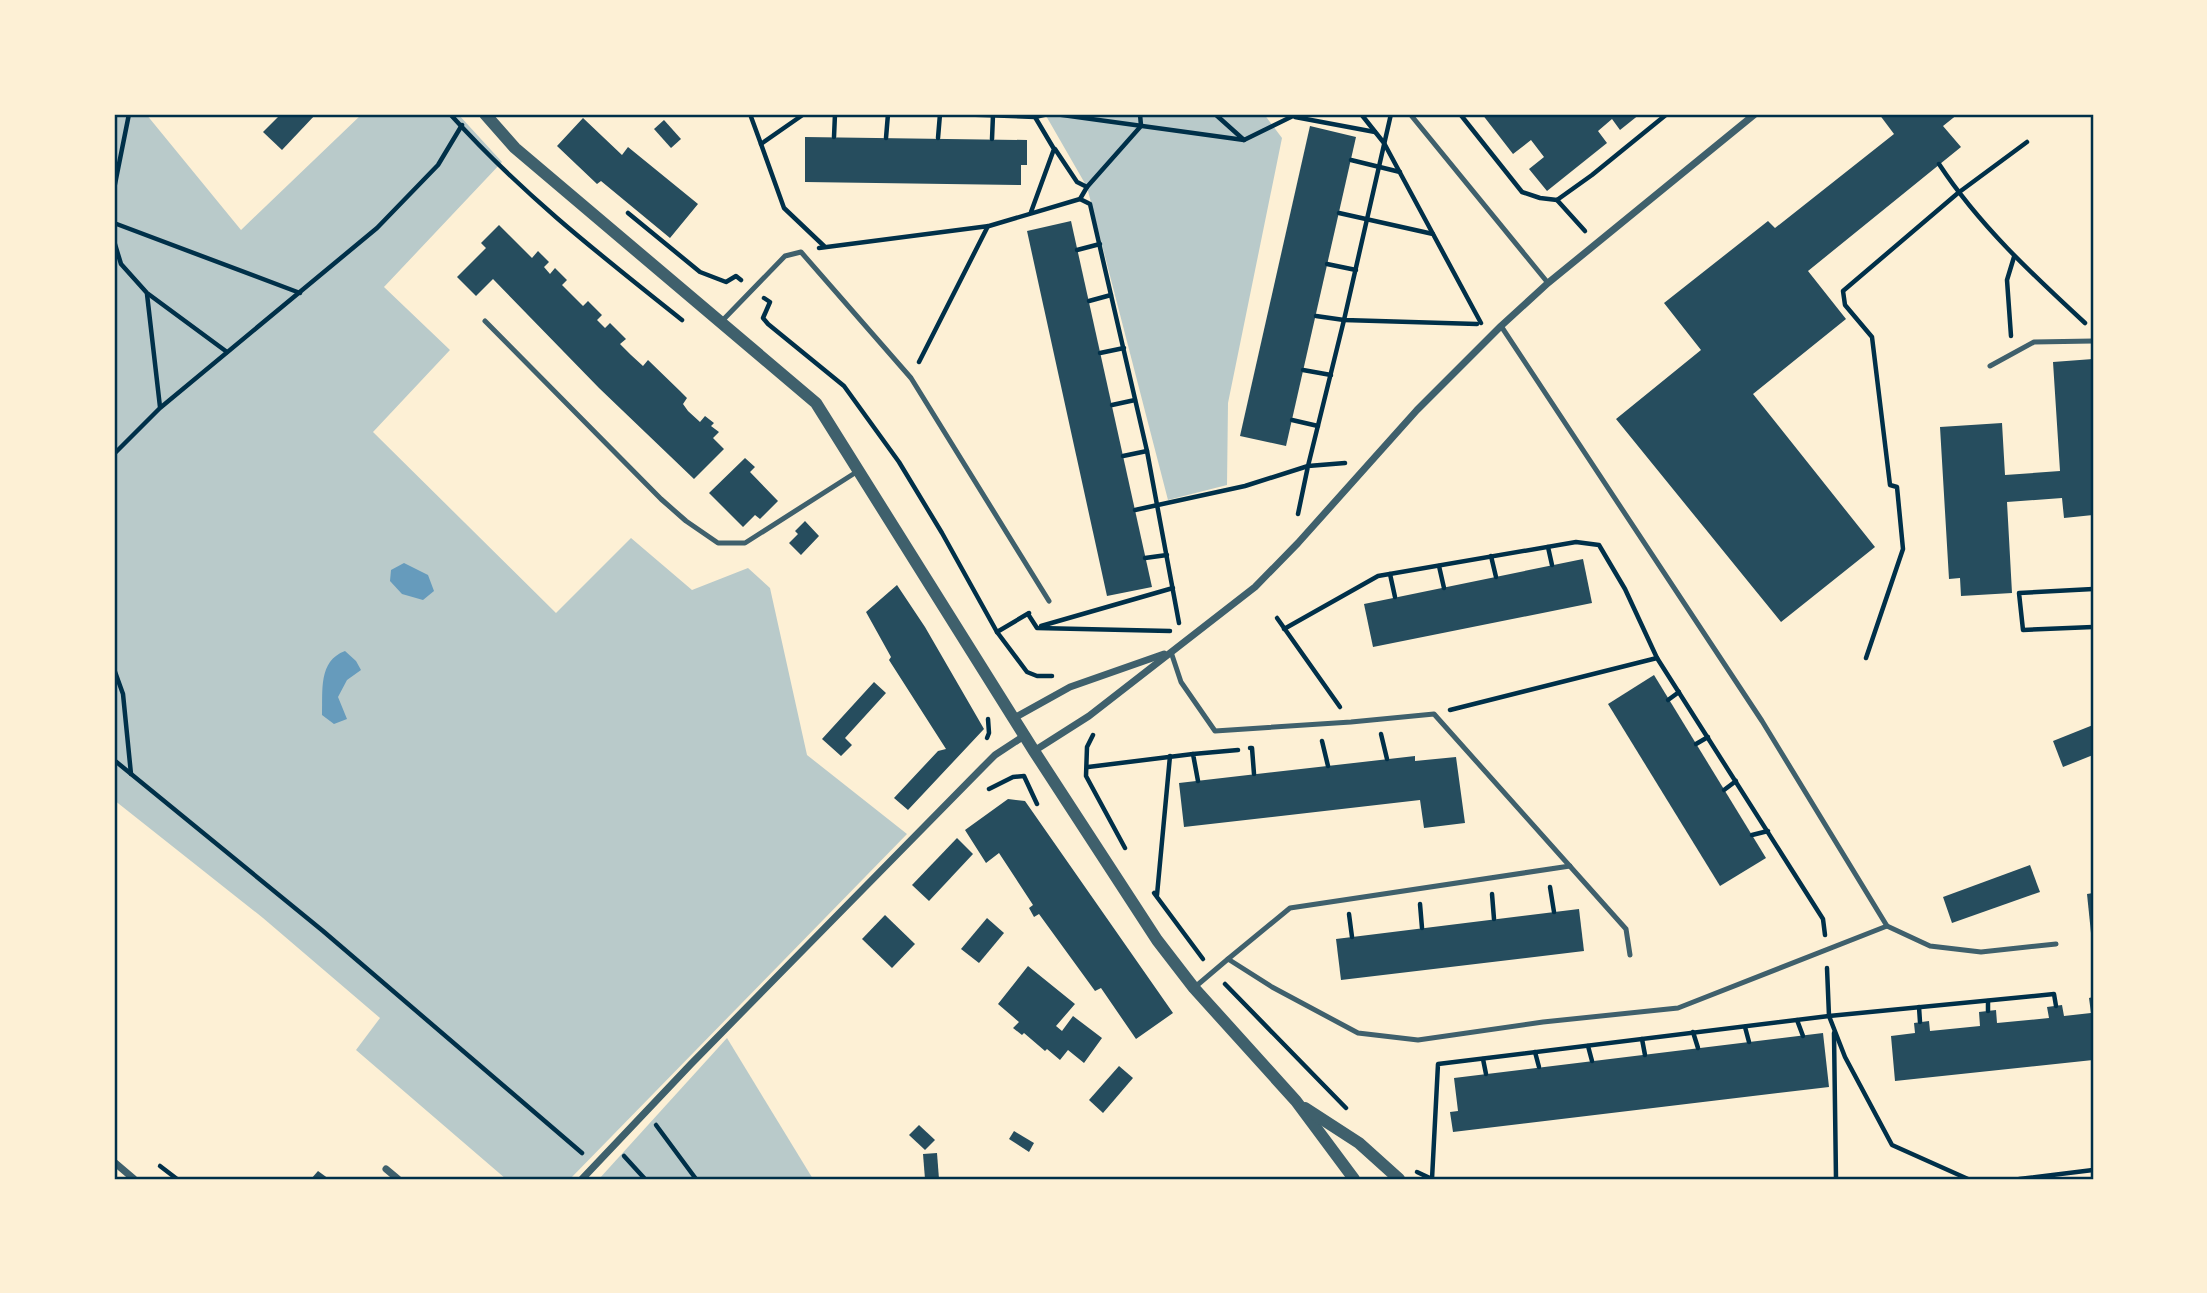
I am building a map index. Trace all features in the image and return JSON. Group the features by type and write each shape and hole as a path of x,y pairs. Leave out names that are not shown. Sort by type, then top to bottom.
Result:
{"street":[{"path":"485,114 515,148 816,403 1024,736 1157,940 1194,988 1297,1101 1354,1179"},
{"path":"1034,751 1089,716 1255,587 1417,410 1501,326 1548,284 1755,114"},
{"path":"1014,718 1070,687 1171,652"},
{"path":"582,1179 983,767 995,755 1024,736"},
{"path":"1297,1101 1359,1143 1399,1179"},
{"path":"114,1162 134,1179"},
{"path":"386,1169 398,1179"}],"lane":[{"path":"1410,114 1548,284"},
{"path":"721,321 785,256 801,252 911,378 1049,601"},
{"path":"485,321 661,499 686,522 718,543 745,543 858,471"},
{"path":"1501,326 1762,721 1887,926 1930,946 1981,952 2056,944"},
{"path":"1990,366 2034,342 2093,341"},
{"path":"1171,652 1181,682 1215,731 1434,714 1626,929 1630,956"},
{"path":"1194,988 1290,908 1570,866"},
{"path":"1228,959 1272,987 1358,1033 1418,1040 1543,1022 1678,1008 1887,926"}],"path":[{"path":"114,189 129,114"},
{"path":"450,114 463,124 511,178 572,232 692,329"},
{"path":"750,114 784,208 824,247"},
{"path":"761,144 804,114"},
{"path":"834,137 835,114"},
{"path":"886,138 888,114"},
{"path":"938,138 940,114"},
{"path":"954,114 1035,117 1048,114"},
{"path":"1055,114 1244,140 1296,115 1375,132"},
{"path":"1080,199 1087,187 1141,126 1140,114"},
{"path":"1216,114 1244,140"},
{"path":"1316,316 1344,320 1482,324 1384,143 1361,114"},
{"path":"1298,516 1391,114"},
{"path":"1460,114 1522,192 1557,200 1592,176 1667,114"},
{"path":"992,139 993,115"},
{"path":"1035,117 1077,182 1087,187"},
{"path":"114,454 160,408 377,228 438,165 463,124"},
{"path":"1866,658 1903,549 1897,487 1890,485 1872,337 1845,305 1843,291 1958,193 2027,142"},
{"path":"1031,212 1054,149"},
{"path":"1351,160 1400,172"},
{"path":"1939,164 1958,193 2014,257 2093,331"},
{"path":"801,252 989,226 1080,199 1090,204 1147,451 1180,623 1170,631 1037,628"},
{"path":"1557,200 1585,231"},
{"path":"1339,213 1433,234"},
{"path":"114,223 300,293"},
{"path":"911,378 989,226"},
{"path":"114,241 121,264 147,293 228,352"},
{"path":"1077,250 1100,244"},
{"path":"2011,355 2007,280 2014,257"},
{"path":"1328,264 1356,270"},
{"path":"147,293 160,408"},
{"path":"1089,300 1111,295"},
{"path":"1100,353 1124,348"},
{"path":"1303,370 1331,375"},
{"path":"1112,405 1135,400"},
{"path":"1292,420 1318,426"},
{"path":"1123,456 1147,451"},
{"path":"1135,510 1245,486 1308,466 1345,463"},
{"path":"1284,629 1378,576 1576,542 1599,545 1625,589 1657,658 1824,919 1829,1016 1845,1057 1892,1145 1968,1179"},
{"path":"1548,547 1552,565"},
{"path":"1145,558 1167,555"},
{"path":"1491,556 1496,577"},
{"path":"1439,566 1444,588"},
{"path":"1390,574 1395,597"},
{"path":"1037,628 1173,588"},
{"path":"2093,589 2019,593 2023,630 2093,627"},
{"path":"997,632 1049,601"},
{"path":"1028,614 1037,628"},
{"path":"1277,618 1351,722"},
{"path":"1434,714 1657,658"},
{"path":"114,669 123,694 131,774"},
{"path":"1668,699 1679,692"},
{"path":"986,740 989,733 988,719"},
{"path":"1696,744 1708,737"},
{"path":"1310,741 1322,740 1328,766"},
{"path":"1088,767 1264,747"},
{"path":"1252,748 1254,775"},
{"path":"1193,754 1198,781"},
{"path":"1157,896 1170,757"},
{"path":"114,760 323,931 595,1164"},
{"path":"983,767 1000,783"},
{"path":"1724,790 1736,781"},
{"path":"1752,835 1769,831"},
{"path":"1432,1179 1438,1064 1829,1016 2053,994 2056,1006"},
{"path":"1988,1001 1988,1012"},
{"path":"1919,1007 1920,1022"},
{"path":"1797,1020 1803,1036"},
{"path":"1745,1027 1749,1042"},
{"path":"1835,1030 1836,1179"},
{"path":"1693,1032 1698,1048"},
{"path":"1642,1039 1645,1055"},
{"path":"1588,1045 1592,1061"},
{"path":"1535,1052 1539,1067"},
{"path":"1483,1059 1486,1074"},
{"path":"655,1124 696,1179"},
{"path":"624,1156 645,1179"},
{"path":"160,1166 177,1179"},
{"path":"2019,1179 2093,1170"}],"shaded area":[{"path":"114,114 146,114 241,230 362,114 458,114 502,162 384,287 450,350 373,432 556,613 631,538 692,590 748,568 770,588 807,755 907,834 570,1179 506,1179 356,1050 380,1018 263,918 114,800"},
{"path":"1045,114 1264,114 1282,138 1228,403 1227,485 1168,500 1087,187"},
{"path":"727,1038 813,1179 599,1179"}],"water":[{"path":"404,563 428,575 434,591 423,600 402,594 390,581 391,570"},
{"path":"345,651 361,670 347,680 338,697 347,719 334,724 322,715 324,678 330,662"}],"building":[{"path":"281,114 316,114 282,150 263,132"},
{"path":"1482,114 1640,114 1620,130 1612,119 1598,131 1607,143 1547,191 1529,169 1544,157 1531,140 1513,154"},
{"path":"1879,114 1958,114 1943,126 1961,147 1808,271 1846,319 1753,394 1875,547 1781,622 1616,419 1701,350 1664,303 1768,221 1775,228 1894,134"},
{"path":"583,118 622,155 628,147 698,204 670,238 601,181 597,184 557,146"},
{"path":"664,120 681,139 671,148 654,129"},
{"path":"1310,126 1356,137 1286,446 1240,436"},
{"path":"805,137 1027,140 1027,165 1021,165 1021,185 805,182"},
{"path":"1071,221 1152,587 1107,596 1027,231"},
{"path":"499,225 532,258 538,251 549,262 544,267 550,274 555,268 567,280 562,285 583,306 588,301 602,315 597,320 605,328 610,323 626,339 620,344 631,355 643,366 648,360 687,398 683,404 688,411 700,422 705,416 714,423 711,426 719,432 713,438 724,449 694,479 599,388 493,279 476,296 457,277 486,248 481,243"},
{"path":"2093,359 2093,515 2064,518 2062,498 2007,502 2012,593 1961,596 1960,578 1949,579 1940,427 2002,423 2005,475 2060,471 2053,362"},
{"path":"745,458 755,467 750,472 778,501 760,519 755,515 743,527 709,493"},
{"path":"805,521 819,536 801,555 789,543 798,534 795,531"},
{"path":"1583,559 1592,603 1373,647 1364,604"},
{"path":"897,585 925,627 984,729 908,810 894,798 938,751 946,749 889,660 891,657 866,612"},
{"path":"1654,675 1766,858 1720,886 1608,704"},
{"path":"874,682 886,693 845,738 852,745 841,756 822,739"},
{"path":"2093,725 2093,755 2063,767 2053,741"},
{"path":"1415,756 1415,761 1456,757 1465,823 1424,828 1420,800 1184,827 1179,783"},
{"path":"1008,799 1025,801 1173,1013 1136,1039 1101,988 1095,991 1039,914 1034,917 1029,908 1033,905 999,853 986,863 965,830"},
{"path":"957,838 973,854 929,901 912,885"},
{"path":"2030,865 2040,892 1952,923 1943,897"},
{"path":"2093,893 2093,932 2091,933 2087,894"},
{"path":"1579,909 1584,951 1341,980 1336,939"},
{"path":"885,915 915,944 892,968 862,939"},
{"path":"987,918 1004,933 979,963 961,949"},
{"path":"1028,966 1075,1004 1056,1026 1062,1031 1073,1016 1102,1038 1084,1063 1068,1050 1060,1060 1047,1049 1045,1051 1024,1033 1022,1035 1013,1028 1019,1022 998,1004"},
{"path":"2093,997 2093,1060 1895,1081 1891,1036 1915,1033 1914,1023 1929,1021 1930,1031 1980,1026 1979,1012 1996,1010 1997,1023 2049,1018 2047,1007 2062,1005 2064,1016 2091,1013 2089,998"},
{"path":"1823,1033 1829,1087 1453,1132 1450,1112 1458,1111 1454,1078"},
{"path":"1119,1066 1133,1078 1103,1113 1089,1100"},
{"path":"919,1125 935,1140 925,1150 909,1135"},
{"path":"1014,1131 1034,1143 1029,1152 1009,1139"},
{"path":"937,1153 939,1179 925,1179 923,1154"},
{"path":"318,1171 329,1179 311,1179"}]}
